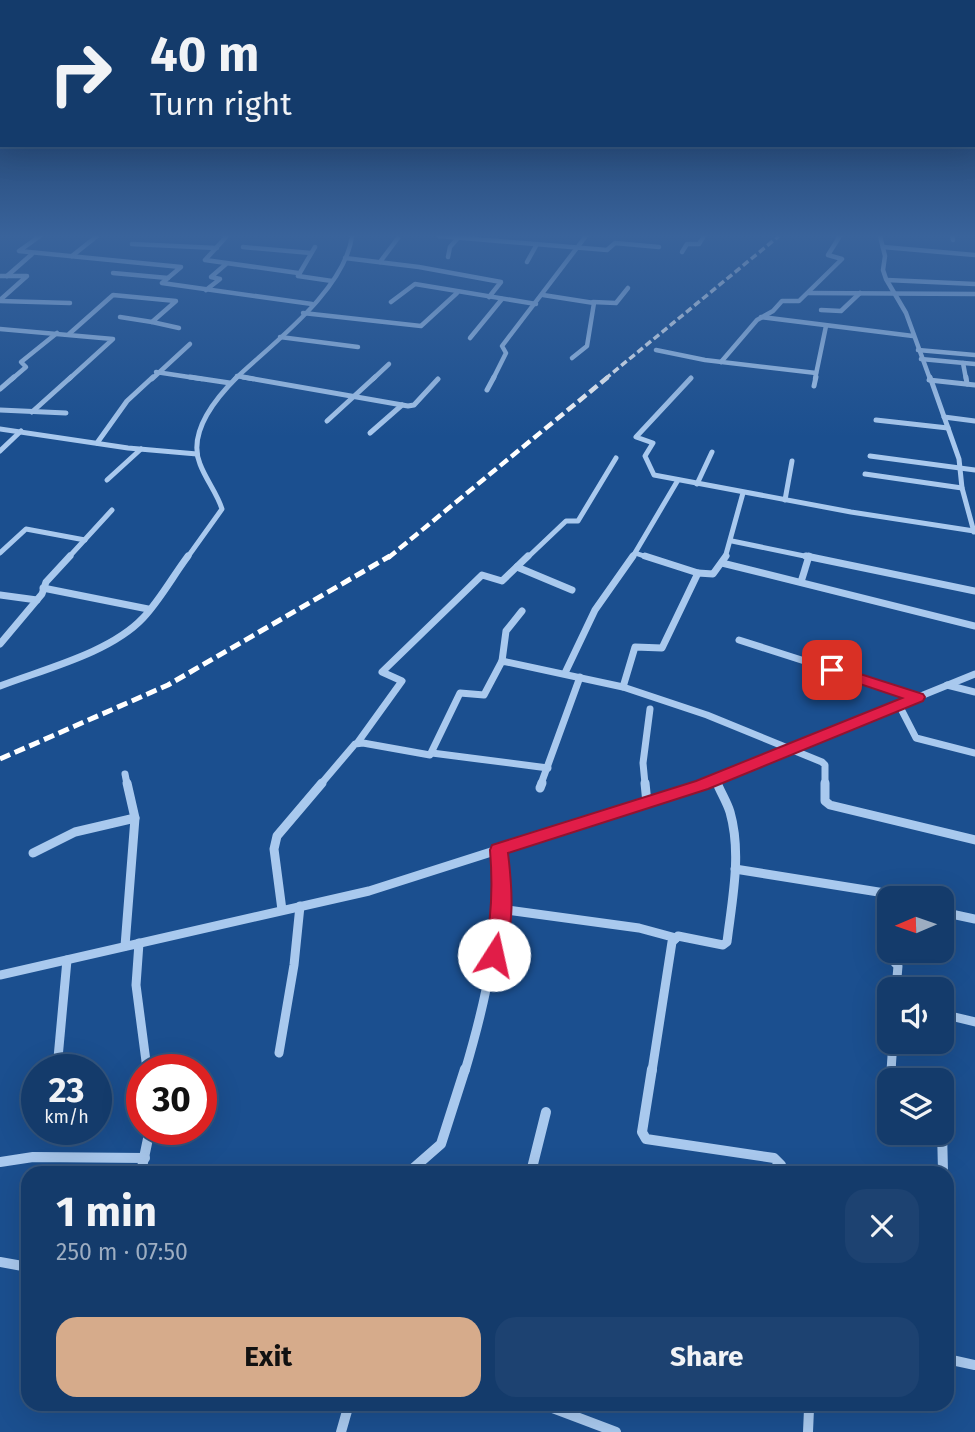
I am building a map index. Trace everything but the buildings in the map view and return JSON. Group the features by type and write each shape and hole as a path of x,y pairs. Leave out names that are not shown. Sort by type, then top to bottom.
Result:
{"street":[{"path":"66,303 70,303"},
{"path":"69,334 104,303"},
{"path":"152,322 175,303"},
{"path":"303,303 312,304"},
{"path":"303,313 421,326 446,303"},
{"path":"470,338 499,303"},
{"path":"528,303 536,304"},
{"path":"572,358 587,346 593,303"},
{"path":"721,362 761,317 773,311 780,303"},
{"path":"821,310 841,311 850,303"},
{"path":"691,378 636,438 653,443 645,456 652,474 743,493 974,532 948,428 900,303"},
{"path":"0,686 88,652 136,625 222,509 220,499 198,460 196,447 209,411 230,383 312,304"},
{"path":"487,390 506,353 502,346 536,304"},
{"path":"120,317 179,328"},
{"path":"761,317 913,335"},
{"path":"814,386 826,326"},
{"path":"0,330 113,339 32,412"},
{"path":"0,389 26,367 21,362 57,333"},
{"path":"280,337 358,347"},
{"path":"97,443 127,401 190,344"},
{"path":"656,350 721,362 816,373"},
{"path":"918,350 975,355"},
{"path":"921,359 975,364"},
{"path":"963,363 967,384"},
{"path":"327,421 389,364"},
{"path":"156,372 230,383"},
{"path":"237,376 402,405 414,405 438,379"},
{"path":"929,380 975,385"},
{"path":"370,433 402,405"},
{"path":"0,410 66,413"},
{"path":"944,417 975,421"},
{"path":"876,419 948,428"},
{"path":"0,429 197,454"},
{"path":"0,451 20,431"},
{"path":"107,480 141,449"},
{"path":"697,484 712,452"},
{"path":"870,456 975,470"},
{"path":"282,911 274,849 277,836 358,742 402,681 382,673 482,575 502,581 566,521 578,521 616,458"},
{"path":"785,500 792,461"},
{"path":"865,474 961,488"},
{"path":"565,673 595,610 658,519 678,480"},
{"path":"635,553 698,573 713,574 722,563 732,541 743,493"},
{"path":"0,644 37,600 43,588 112,510"},
{"path":"0,554 26,528 85,540"},
{"path":"732,541 975,591"},
{"path":"801,582 808,556"},
{"path":"722,563 975,626"},
{"path":"517,567 572,590"},
{"path":"623,687 635,648 662,648 698,573"},
{"path":"43,588 148,609"},
{"path":"0,595 37,600"},
{"path":"432,753 460,693 484,695 502,661 506,631 522,611"},
{"path":"739,640 918,697"},
{"path":"502,661 623,687 707,715 824,763 825,801 830,805 975,840"},
{"path":"0,975 369,891 716,780 975,674"},
{"path":"540,788 580,677"},
{"path":"946,685 975,692"},
{"path":"898,705 906,715 911,733 916,738 975,753"},
{"path":"647,803 643,763 650,709"},
{"path":"358,742 427,755 432,753 548,768"},
{"path":"125,774 135,818 125,947"},
{"path":"500,909 629,926 676,938 726,943 735,869 731,815 716,780"},
{"path":"33,853 75,832 135,818"},
{"path":"414,1166 432,1155 441,1144 476,1032 499,929 502,883 499,850"},
{"path":"735,869 877,892"},
{"path":"279,1053 294,965 300,906"},
{"path":"954,915 975,919"},
{"path":"676,938 672,942 643,1136 653,1141 774,1158 780,1166"},
{"path":"139,943 136,985 145,1054"},
{"path":"58,1054 67,960"},
{"path":"954,1017 975,1022"},
{"path":"532,1166 546,1112"},
{"path":"143,1166 147,1145"},
{"path":"943,1166 944,1145"},
{"path":"0,1163 33,1157 145,1157"},
{"path":"0,1262 21,1266"},
{"path":"954,1360 975,1365"},
{"path":"341,1432 347,1411"},
{"path":"560,1411 616,1432"},
{"path":"807,1432 809,1411"}],"railway":[{"path":"605,379 698,303"},
{"path":"388,558 608,377"},
{"path":"0,759 168,685 390,556"}],"route":[{"path":"494,955 502,883 499,850 702,785 918,697 832,670"}]}
